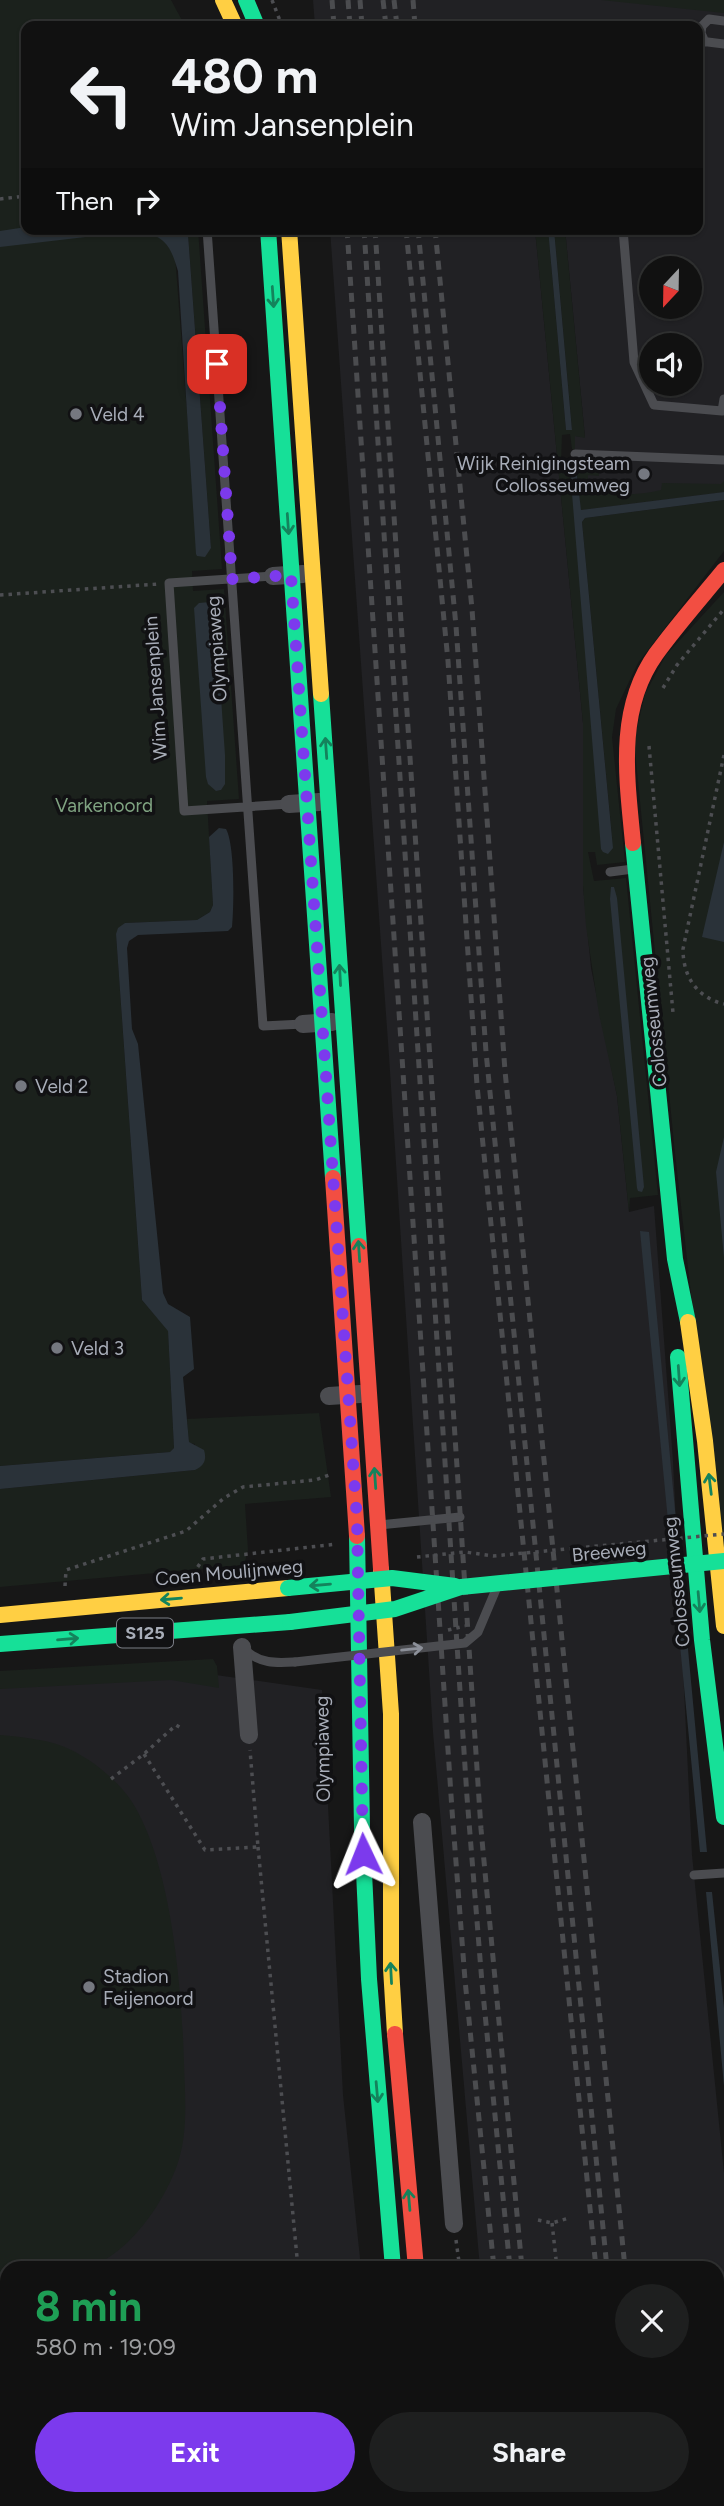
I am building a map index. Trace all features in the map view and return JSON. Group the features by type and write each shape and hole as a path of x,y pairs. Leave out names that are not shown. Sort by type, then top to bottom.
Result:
{"main road":[{"path":"223,0 233,21"},
{"path":"246,0 255,21"},
{"name":"Olympiaweg","path":"268,235 358,1539 362,1829 372,2043 392,2261"},
{"path":"289,235 391,1714 391,1968 395,2042 415,2261"},
{"name":"Colosseumweg","path":"724,570 654,655 639,683 629,712 625,739 626,773 675,1259 702,1419 724,1626"},
{"name":"Colosseumweg","path":"675,1259 674,1294 684,1443 702,1640 724,1817"},
{"name":"Breeweg","path":"498,1583 724,1561"},
{"name":"Coen Moulijnweg","path":"0,1615 220,1599 288,1588 392,1578 461,1587"},
{"name":"Coen Moulijnweg","path":"0,1644 222,1622 290,1622 395,1609 461,1587 498,1583"},
{"name":"Olympiaweg","path":"361,1715 391,1714"},
{"path":"372,2043 395,2042"}],"street":[{"path":"273,576 313,573"},
{"path":"308,802 330,801"},
{"name":"Wim Jansenplein","path":"289,804 308,802"},
{"name":"Olympiaweg","path":"303,1024 343,1021"},
{"path":"329,1396 369,1394"},
{"path":"242,1647 249,1735"},
{"path":"422,1822 454,2224"}],"lane":[{"path":"703,25 709,19 724,21"},
{"path":"703,41 724,44"},
{"name":"Olympiaweg","path":"207,235 263,1026 303,1024"},
{"path":"623,235 634,362 654,405 722,411 724,399"},
{"path":"575,454 724,460"},
{"path":"169,583 273,576"},
{"name":"Wim Jansenplein","path":"169,583 184,811 289,804"},
{"path":"610,872 636,869"},
{"path":"379,1525 460,1517"},
{"path":"222,1622 242,1647 261,1661 276,1663 459,1644 473,1637 486,1615 498,1583"},
{"path":"694,1875 724,1873"}],"path":[{"path":"272,0 280,21"},
{"path":"0,199 21,197"},
{"path":"0,595 169,583"},
{"path":"660,695 677,665 724,609"},
{"name":"Colosseumweg","path":"649,744 674,1017"},
{"path":"724,755 683,948 683,963 691,982 707,998 724,1004"},
{"path":"65,1586 66,1570 186,1531 224,1498 243,1487 315,1480 335,1473 336,1485"},
{"path":"190,1578 203,1559 339,1544 339,1533"},
{"name":"Breeweg","path":"503,1555 724,1534"},
{"path":"436,1633 470,1625 486,1615"},
{"path":"111,1779 145,1754 176,1725 181,1728"},
{"path":"145,1754 205,1850 258,1847"},
{"path":"252,1769 297,2261"},
{"path":"538,2220 552,2223 569,2218"},
{"path":"552,2223 556,2261"},
{"path":"457,2252 459,2261"}],"shaded area":[{"path":"313,0 724,0 724,492 581,510 575,468 575,436 585,437 566,235 703,235 703,21 315,21"},
{"path":"21,228 21,235 103,235 0,247 0,231"},
{"path":"151,235 188,235 211,548 205,557 196,554 178,271 169,248"},
{"path":"330,235 536,235 583,723 583,886 591,968 617,1096 629,1212 654,1206 673,1461 692,1855 724,2173 724,2261 479,2261 433,1732 389,1056"},
{"path":"549,235 555,235 572,430 566,430"},
{"path":"576,468 581,510 724,492 724,500 585,518 582,522 613,848 608,854 601,849 570,469"},
{"path":"210,602 215,611 225,755 225,784 221,790 216,791 208,784 206,777 194,608 199,603"},
{"path":"219,828 226,829 231,848 232,927 228,931 138,935 129,941 127,948 132,1029 138,1044 163,1293 168,1304 190,1317 194,1369 183,1377 189,1442 204,1450 204,1462 195,1470 0,1489 0,1466 170,1452 174,1448 168,1331 142,1300 116,934 118,928 125,923 197,920 210,912 213,905 209,837"},
{"path":"724,842 724,942 702,937"},
{"path":"611,887 614,887 617,898 644,1187 642,1192 637,1188"},
{"path":"724,1137 724,1258 716,1172"},
{"path":"640,1231 649,1232 707,1852 700,1852"},
{"path":"202,1673 322,1690 343,2095 360,2261 0,2261 0,1680"},
{"path":"706,1892 712,1892 724,2008 724,2086"}],"green space":[{"name":"Varkenoord","path":"0,0 171,0 182,21 21,21 21,235 173,235 198,556 211,548 188,235 198,235 222,569 192,571 193,591 224,589 239,799 207,801 213,905 210,912 197,920 125,923 116,934 142,1300 168,1330 174,1448 170,1452 0,1466","holes":["217,653 220,662 221,790 216,791"]},
{"path":"601,0 724,0 724,13"},
{"path":"536,235 549,235 566,430 572,429 555,235 566,235 585,438 575,436 575,449 572,449 570,434 562,435 561,463 599,462 599,476 588,475 588,489 615,494 661,490 662,483 721,484 724,481 724,492 581,510 576,469 570,469 613,847 582,522 585,518 724,500 724,551 638,663 616,709 612,737 625,862 597,865 595,852 588,852 594,881 626,878 658,1195 630,1198 629,1212 617,1096 599,1014 586,926 583,886 583,723"},
{"path":"724,592 724,1584 675,1153 634,741 645,694 666,655"},
{"path":"319,1413 331,1497 245,1504 248,1550 244,1565 0,1587 0,1489 195,1470 195,1444 189,1443 187,1419"},
{"path":"213,1659 217,1666 219,1688 171,1680 0,1689 0,1671"},
{"name":"Stadion Feijenoord","path":"0,1735 47,1742 82,1756 118,1785 132,1802 146,1828 166,1893 177,1965 183,2034 185,2112 182,2148 173,2175 156,2208 117,2252 104,2261 0,2261"}],"pier":[{"path":"680,1529 686,1601 673,1602 666,1530"}],"railway":[{"path":"332,0 334,21"},
{"path":"348,0 350,21"},
{"path":"360,0 362,21"},
{"path":"383,0 385,21"},
{"path":"394,0 396,21"},
{"path":"413,0 415,21"},
{"path":"347,235 452,1810 465,1980 493,2261"},
{"path":"364,235 467,1797 509,2261"},
{"path":"375,235 481,1829 521,2261"},
{"path":"407,235 448,661 477,1085 595,2261"},
{"path":"419,235 456,626 486,1052 606,2261"},
{"path":"436,235 472,609 505,1071 624,2261"}],"traffic: fast":[{"path":"246,0 255,21"},
{"path":"268,235 333,1178"},
{"path":"321,694 359,1246"},
{"path":"633,843 675,1259 688,1322"},
{"path":"678,1357 702,1640 724,1817"},
{"path":"357,1536 362,1829 369,1979 392,2261"},
{"path":"290,1622 395,1609 461,1587 724,1561"},
{"path":"288,1588 392,1578 455,1586"},
{"path":"0,1644 290,1622"}],"traffic: slow":[{"path":"223,0 233,21"},
{"path":"289,235 321,694"},
{"path":"688,1322 705,1441 724,1626"},
{"path":"381,1569 391,1714 391,1968 395,2034"},
{"path":"0,1615 288,1588"}],"traffic: jam":[{"path":"633,843 627,746 635,698 643,676 656,654 724,570"},
{"path":"333,1178 357,1536"},
{"path":"359,1246 381,1569"},
{"path":"395,2034 415,2261"}],"place":[{"name":"Veld 4","path":"76,414"},
{"name":"Wijk Reinigingsteam Collosseumweg","path":"644,474"},
{"name":"Veld 2","path":"21,1086"},
{"name":"Veld 3","path":"57,1348"},
{"name":"Stadion Feijenoord","path":"89,1987"}],"route":[{"path":"217,364 232,579 291,575 357,1520 363,1854"}]}
